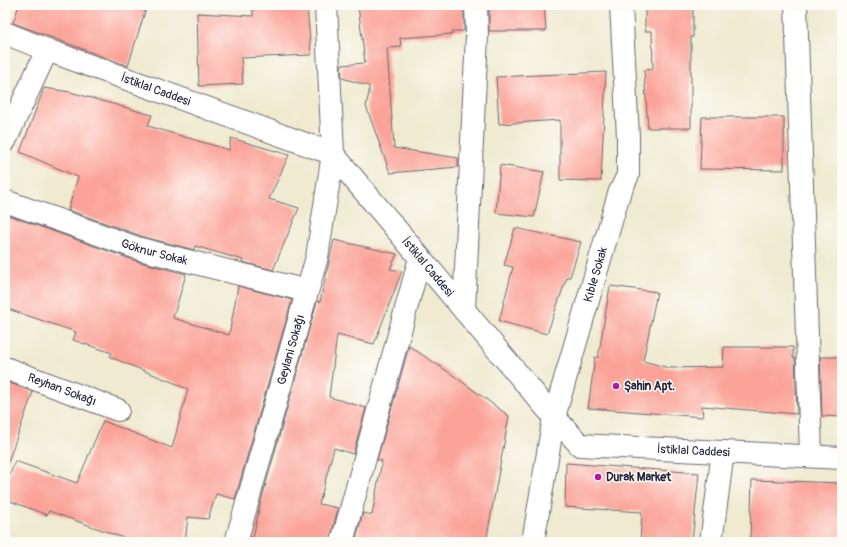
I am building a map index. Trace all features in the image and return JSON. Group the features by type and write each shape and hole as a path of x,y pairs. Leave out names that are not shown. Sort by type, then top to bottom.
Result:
{"street":[{"name":"Geylani Sokağı","path":"236,542 317,257 333,154 326,5"},
{"path":"464,310 477,35 476,5"},
{"name":"Kıble Sokak","path":"533,542 554,417 619,194 628,176 628,137 621,5"},
{"path":"796,5 811,456"},
{"name":"İstiklal Caddesi","path":"5,33 47,50 333,154 554,417 580,445 842,458"},
{"path":"5,141 47,50"},
{"name":"Göknur Sokak","path":"5,201 140,249 307,291"},
{"path":"342,542 420,258"},
{"name":"Reyhan Sokağı","path":"5,368 118,410"},
{"path":"711,542 723,452"}],"building":[{"path":"19,5 147,5 128,66 13,23"},
{"path":"253,5 307,5 311,55 241,58 243,84 199,86 197,13 253,16"},
{"path":"358,5 464,5 464,31 453,31 453,34 400,38 401,47 387,48 394,148 458,158 458,167 390,173 366,106 369,86 342,78 341,65 365,63"},
{"path":"489,5 544,5 546,31 489,31"},
{"path":"645,5 693,5 693,37 691,37 691,128 648,128 644,70 653,69 652,31 645,31"},
{"path":"606,72 601,181 560,180 560,120 499,124 496,77"},
{"path":"44,88 70,92 152,115 148,126 229,150 231,138 289,155 269,199 299,208 273,270 242,262 243,260 195,246 194,250 144,237 68,210 78,177 20,152"},
{"path":"702,117 784,117 784,170 700,169"},
{"path":"500,165 544,172 534,217 496,213"},
{"path":"5,214 136,261 186,274 173,318 229,335 238,286 292,300 235,499 216,494 208,519 188,517 185,542 135,542 49,511 47,515 5,499 5,488 15,461 77,483 103,421 172,448 188,389 110,357 112,353 73,340 76,332 5,308"},
{"path":"515,228 581,242 570,277 567,277 547,334 499,321 513,267 504,265"},
{"path":"334,240 397,254 390,269 402,271 374,344 337,335 329,397 366,408 353,454 334,448 319,504 338,508 330,542 252,542 260,505 317,301 320,302"},
{"path":"610,286 657,292 643,361 669,368 723,367 724,347 793,347 793,358 795,358 797,414 702,406 703,417 588,408 595,357 598,358"},
{"path":"409,346 450,373 509,416 486,542 355,542 363,513 372,515 382,461 377,460"},
{"path":"820,357 842,357 842,417 822,416"},
{"path":"5,381 33,392 8,462 5,461"},
{"path":"566,463 699,473 692,542 640,542 642,512 565,507"},
{"path":"752,480 842,483 842,542 750,542"}],"place":[{"name":"Şahin Apt.","path":"616,386"},
{"name":"Durak Market","path":"598,477"}]}
